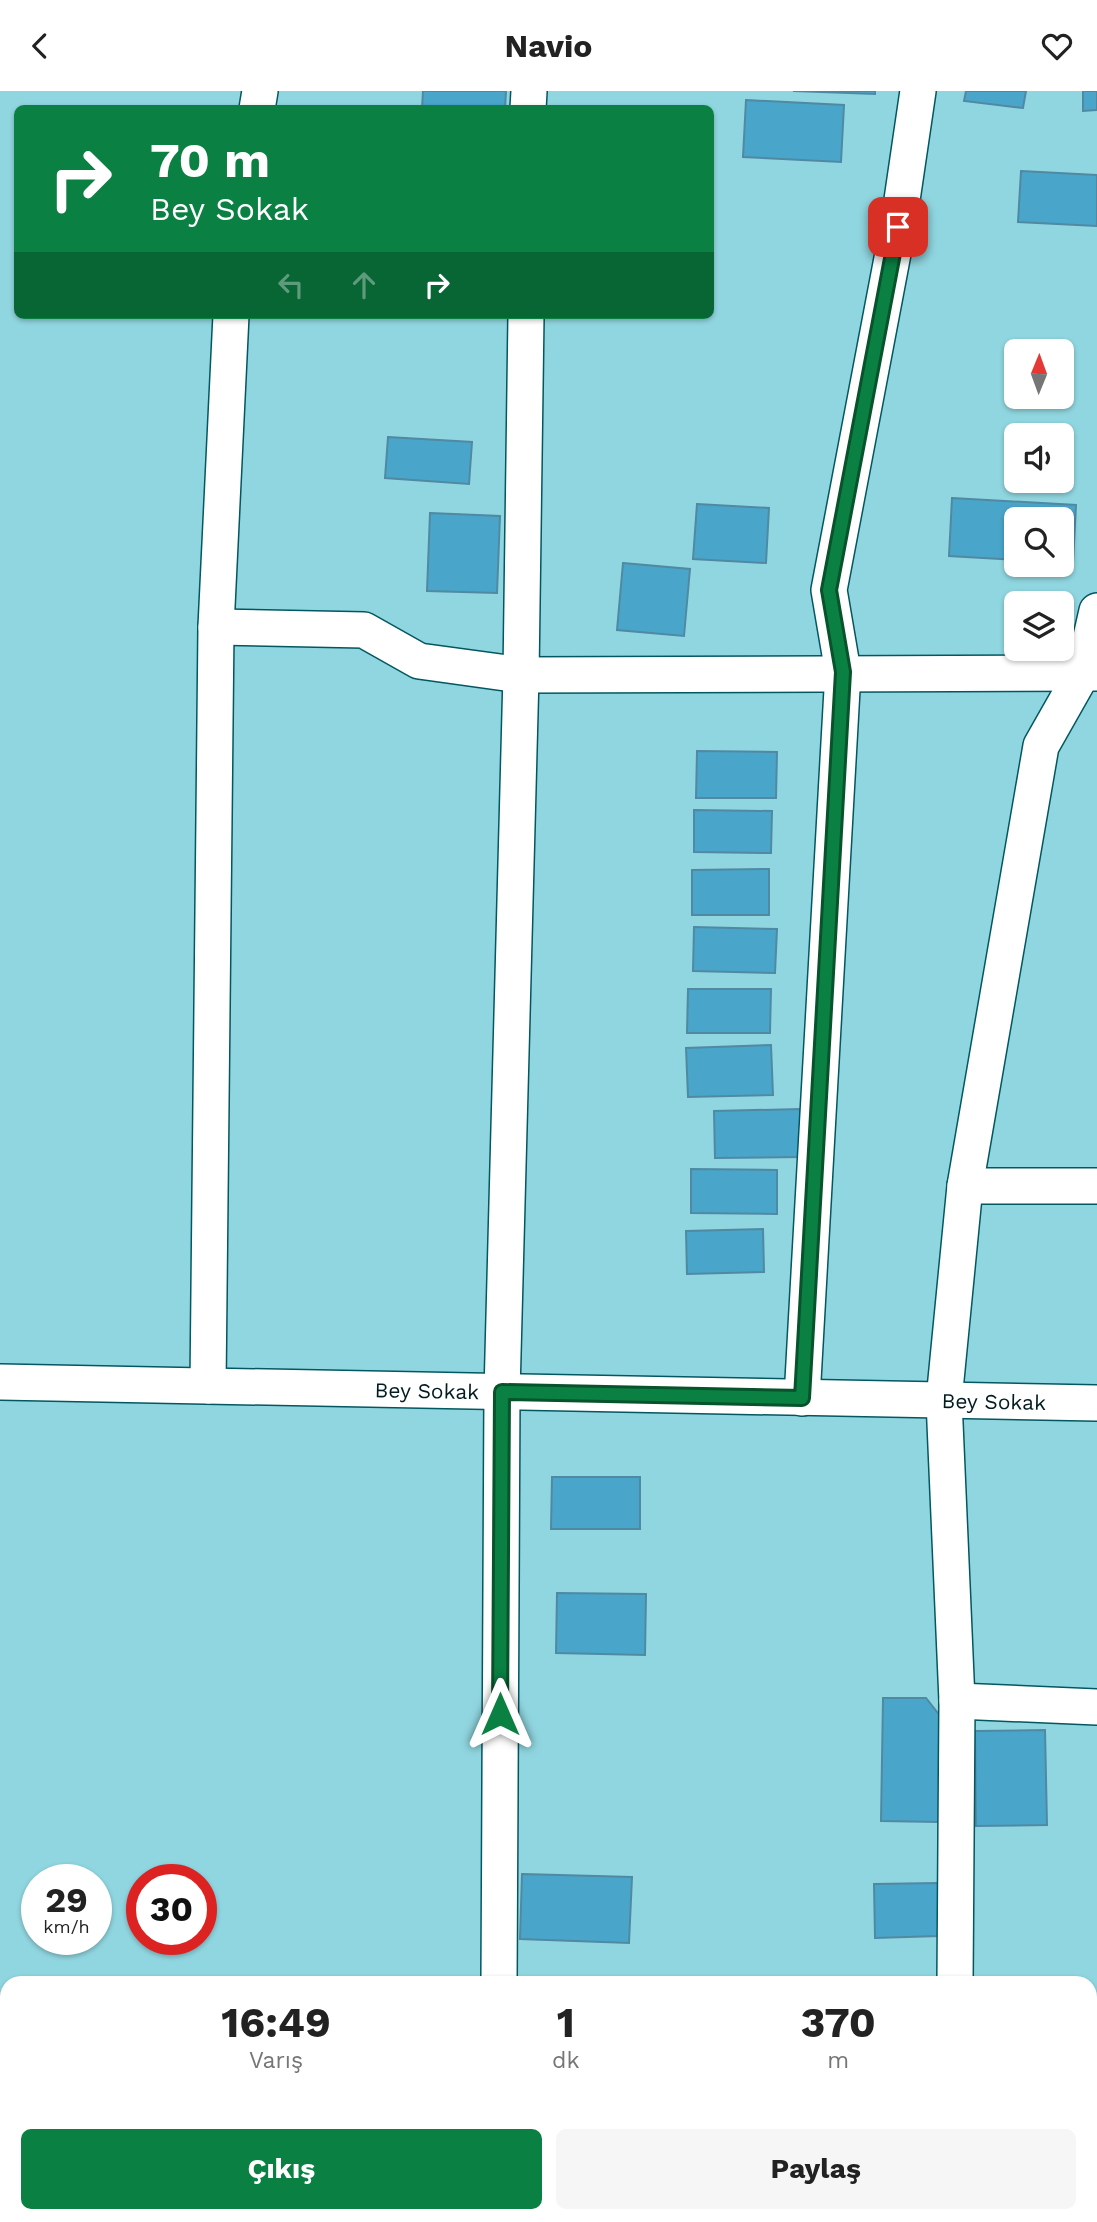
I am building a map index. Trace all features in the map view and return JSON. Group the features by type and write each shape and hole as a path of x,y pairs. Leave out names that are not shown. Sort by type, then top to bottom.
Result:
{"street":[{"path":"802,1398 843,672 829,590 898,227 918,91"},
{"path":"208,1386 216,627 231,319"},
{"path":"499,1976 502,1392 521,675 526,319"},
{"path":"955,1976 957,1701 944,1400 965,1186 1041,745 1090,673 1097,611"},
{"path":"216,627 363,630 419,661 521,675 1090,673"},
{"path":"965,1186 1097,1186"},
{"name":"Bey Sokak","path":"4,1381 1097,1403"},
{"path":"957,1701 1097,1707"}],"building":[{"path":"423,91 506,91 505,105 422,105"},
{"path":"793,91 875,91 875,94"},
{"path":"966,91 1026,91 1023,108 964,101"},
{"path":"1083,91 1097,91 1097,110 1083,111"},
{"path":"746,100 844,105 841,162 743,157"},
{"path":"1021,171 1097,175 1097,226 1018,222"},
{"path":"388,437 472,442 469,484 385,478"},
{"path":"952,498 1076,505 1074,544 1074,507 1004,507 1004,559 949,556"},
{"path":"697,504 769,508 766,563 693,559"},
{"path":"430,513 500,516 497,593 427,591"},
{"path":"623,563 690,569 684,636 617,630"},
{"path":"697,751 777,752 776,798 696,798"},
{"path":"694,810 772,811 771,853 694,852"},
{"path":"769,869 769,915 692,915 692,870"},
{"path":"694,927 777,929 775,973 693,971"},
{"path":"688,989 771,989 770,1033 687,1033"},
{"path":"771,1045 773,1095 688,1097 686,1048"},
{"path":"800,1109 801,1157 715,1158 714,1111"},
{"path":"691,1169 777,1170 777,1214 691,1213"},
{"path":"763,1229 764,1272 687,1274 686,1231"},
{"path":"552,1477 640,1477 640,1529 551,1529"},
{"path":"557,1593 646,1594 645,1655 556,1653"},
{"path":"883,1698 926,1698 941,1717 939,1822 881,1821"},
{"path":"1045,1730 1047,1825 976,1826 975,1731"},
{"path":"522,1874 632,1877 629,1943 520,1939"},
{"path":"938,1883 939,1936 875,1938 874,1884"}],"route":[{"path":"500,1714 502,1392 802,1398 843,672 829,590 898,227"}]}
